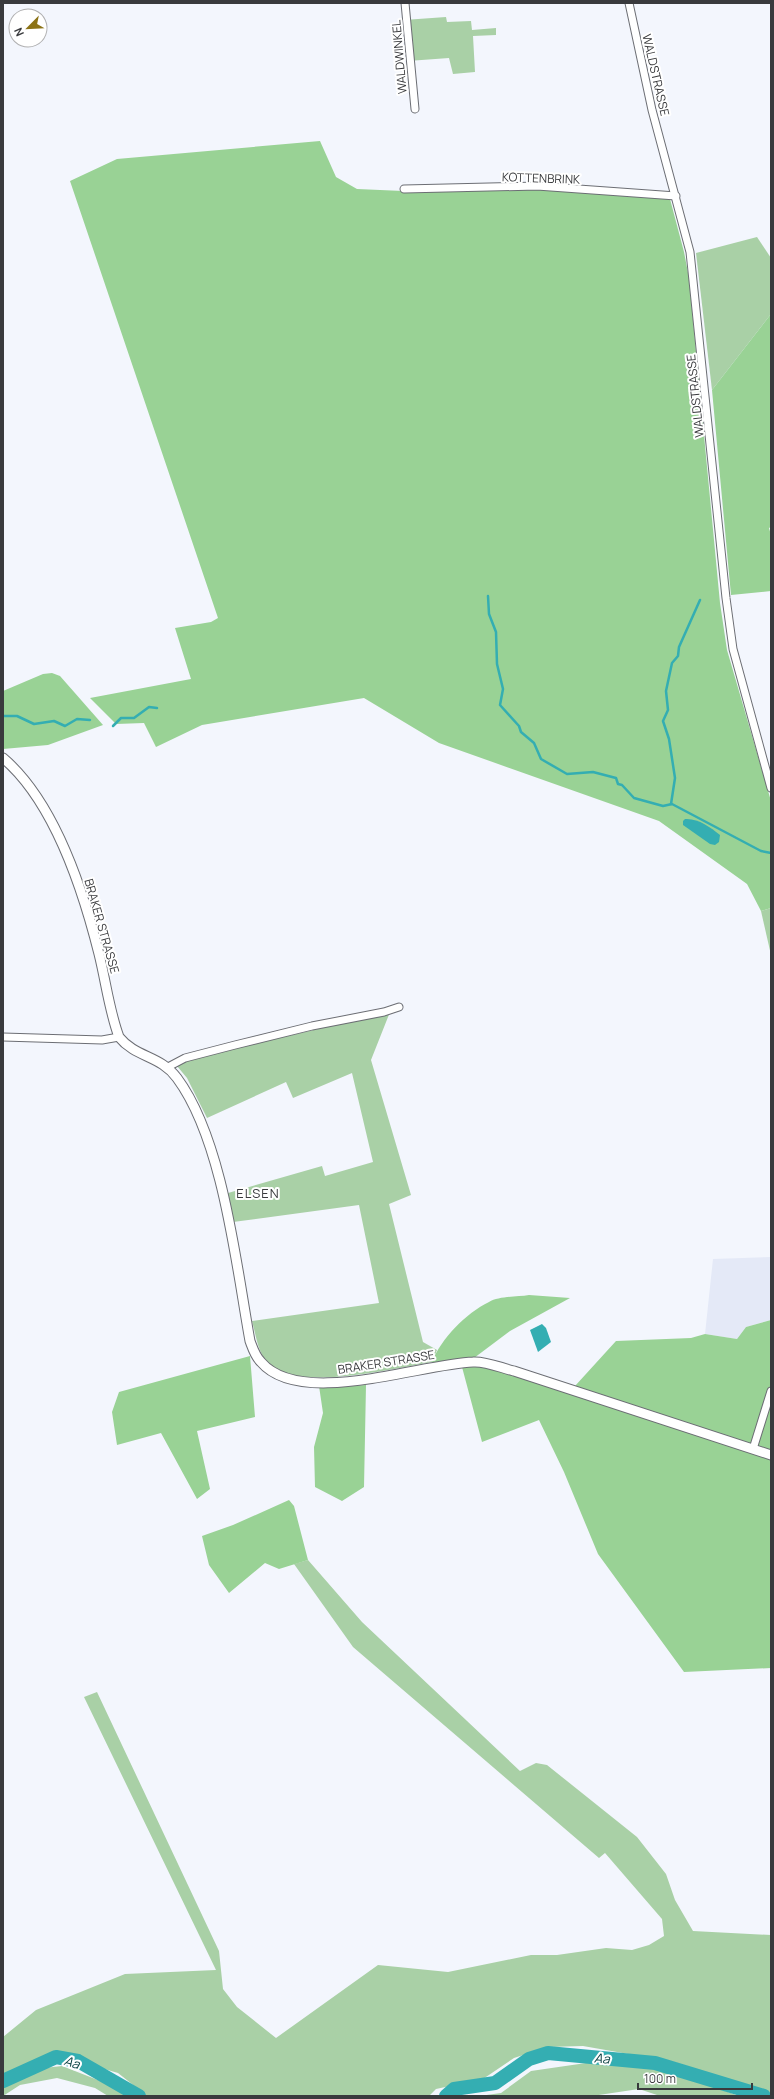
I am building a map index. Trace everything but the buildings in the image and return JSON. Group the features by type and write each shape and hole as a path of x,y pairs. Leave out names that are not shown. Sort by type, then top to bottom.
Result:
{"main road":[{"name":"BRAKER STRASSE","path":"3,758 14,768 34,793 60,840 90,920 119,1037 129,1048 160,1061 168,1067 187,1093 212,1153 227,1219 250,1341 255,1354 269,1370 285,1378 329,1383 364,1380 448,1364 475,1361 514,1371 771,1455"}],"street":[{"name":"WALDWINKEL","path":"405,3 415,109"},
{"name":"WALDSTRASSE","path":"629,3 652,110 690,252 694,276 726,598 733,649 771,788"},
{"name":"KOTTENBRINK","path":"404,189 538,186 676,196"},
{"path":"168,1067 185,1058 242,1043 312,1026 384,1012 399,1007"},
{"path":"3,1037 102,1040 119,1037"},
{"path":"753,1449 771,1391"}],"shaded area":[{"path":"771,1257 771,1320 746,1327 737,1339 705,1334 713,1259"}],"green space":[{"path":"446,17 447,22 471,21 472,30 496,28 496,35 473,36 475,72 453,74 449,58 408,61 404,20"},
{"path":"320,141 336,177 357,189 403,191 537,189 670,199 684,252 689,278 720,603 727,650 771,801 771,908 761,911 747,884 659,821 439,743 364,698 202,725 156,747 144,723 116,724 90,698 191,679 175,628 211,622 218,618 70,181 117,159"},
{"path":"757,237 771,258 771,314 712,390 696,253"},
{"path":"771,314 771,527 769,528 771,535 771,591 731,595 712,390"},
{"path":"52,673 60,676 103,725 48,745 3,749 3,691 43,674"},
{"path":"771,908 771,955 761,911"},
{"path":"390,1012 371,1060 411,1195 389,1204 423,1342 437,1350 432,1362 370,1373 320,1377 297,1376 279,1371 266,1361 263,1356 252,1321 379,1303 359,1205 233,1222 228,1193 322,1166 325,1176 373,1162 352,1073 293,1098 286,1082 207,1118 187,1078 177,1066 190,1059"},
{"path":"529,1295 570,1298 510,1331 474,1358 516,1368 575,1386 616,1341 691,1338 705,1334 737,1339 746,1327 771,1320 771,1668 684,1672 598,1554 564,1472 539,1420 482,1442 462,1367 444,1369 432,1362 441,1344 463,1320 480,1307 493,1300"},
{"path":"250,1356 255,1417 197,1431 210,1489 197,1499 161,1433 117,1445 112,1412 119,1392"},
{"path":"366,1385 364,1487 342,1501 315,1487 314,1447 323,1413 319,1386 337,1387"},
{"path":"289,1500 294,1506 308,1560 279,1569 265,1563 229,1593 209,1565 202,1536 233,1525"},
{"path":"308,1560 362,1622 520,1771 536,1763 547,1765 637,1837 666,1874 675,1900 693,1931 771,1935 771,2093 674,2062 583,2046 548,2047 514,2058 483,2079 436,2089 429,2096 147,2096 118,2073 50,2053 3,2075 3,2037 36,2010 125,1974 216,1970 84,1697 97,1692 219,1951 223,1989 237,2007 276,2038 378,1965 448,1972 531,1955 557,1955 606,1948 632,1950 649,1945 664,1936 662,1919 605,1853 599,1858 353,1647 294,1564"},
{"path":"608,2062 647,2067 686,2077 739,2096 660,2096 639,2089 592,2096 479,2096 501,2093 531,2071 586,2063"},
{"path":"62,2066 121,2089 129,2096 108,2096 95,2088 57,2078 20,2085 3,2096 3,2087 5,2085 44,2068"}],"water":[{"path":"685,819 695,820 712,829 720,835 719,842 715,845 710,844 683,825 683,821"},
{"path":"542,1324 546,1328 551,1342 538,1352 530,1330"}],"waterway":[{"path":"488,596 489,614 496,632 497,664 503,689 500,705 519,726 521,732 534,743 541,759 567,774 593,772 616,778 618,784 622,785 634,798 663,806 672,804 761,851 771,853"},
{"path":"671,804 675,778 669,739 663,721 668,710 666,691 672,663 678,656 679,647 700,600"},
{"path":"113,726 121,718 134,718 149,707 157,708"},
{"path":"3,716 17,716 34,724 54,721 65,726 77,719 90,720"},
{"name":"Aa","path":"446,2096 454,2089 495,2083 529,2059 548,2053 655,2063 764,2096"},
{"name":"Aa","path":"3,2081 56,2057 78,2061 139,2096"}],"district":[{"name":"ELSEN","path":"258,1193"}]}
